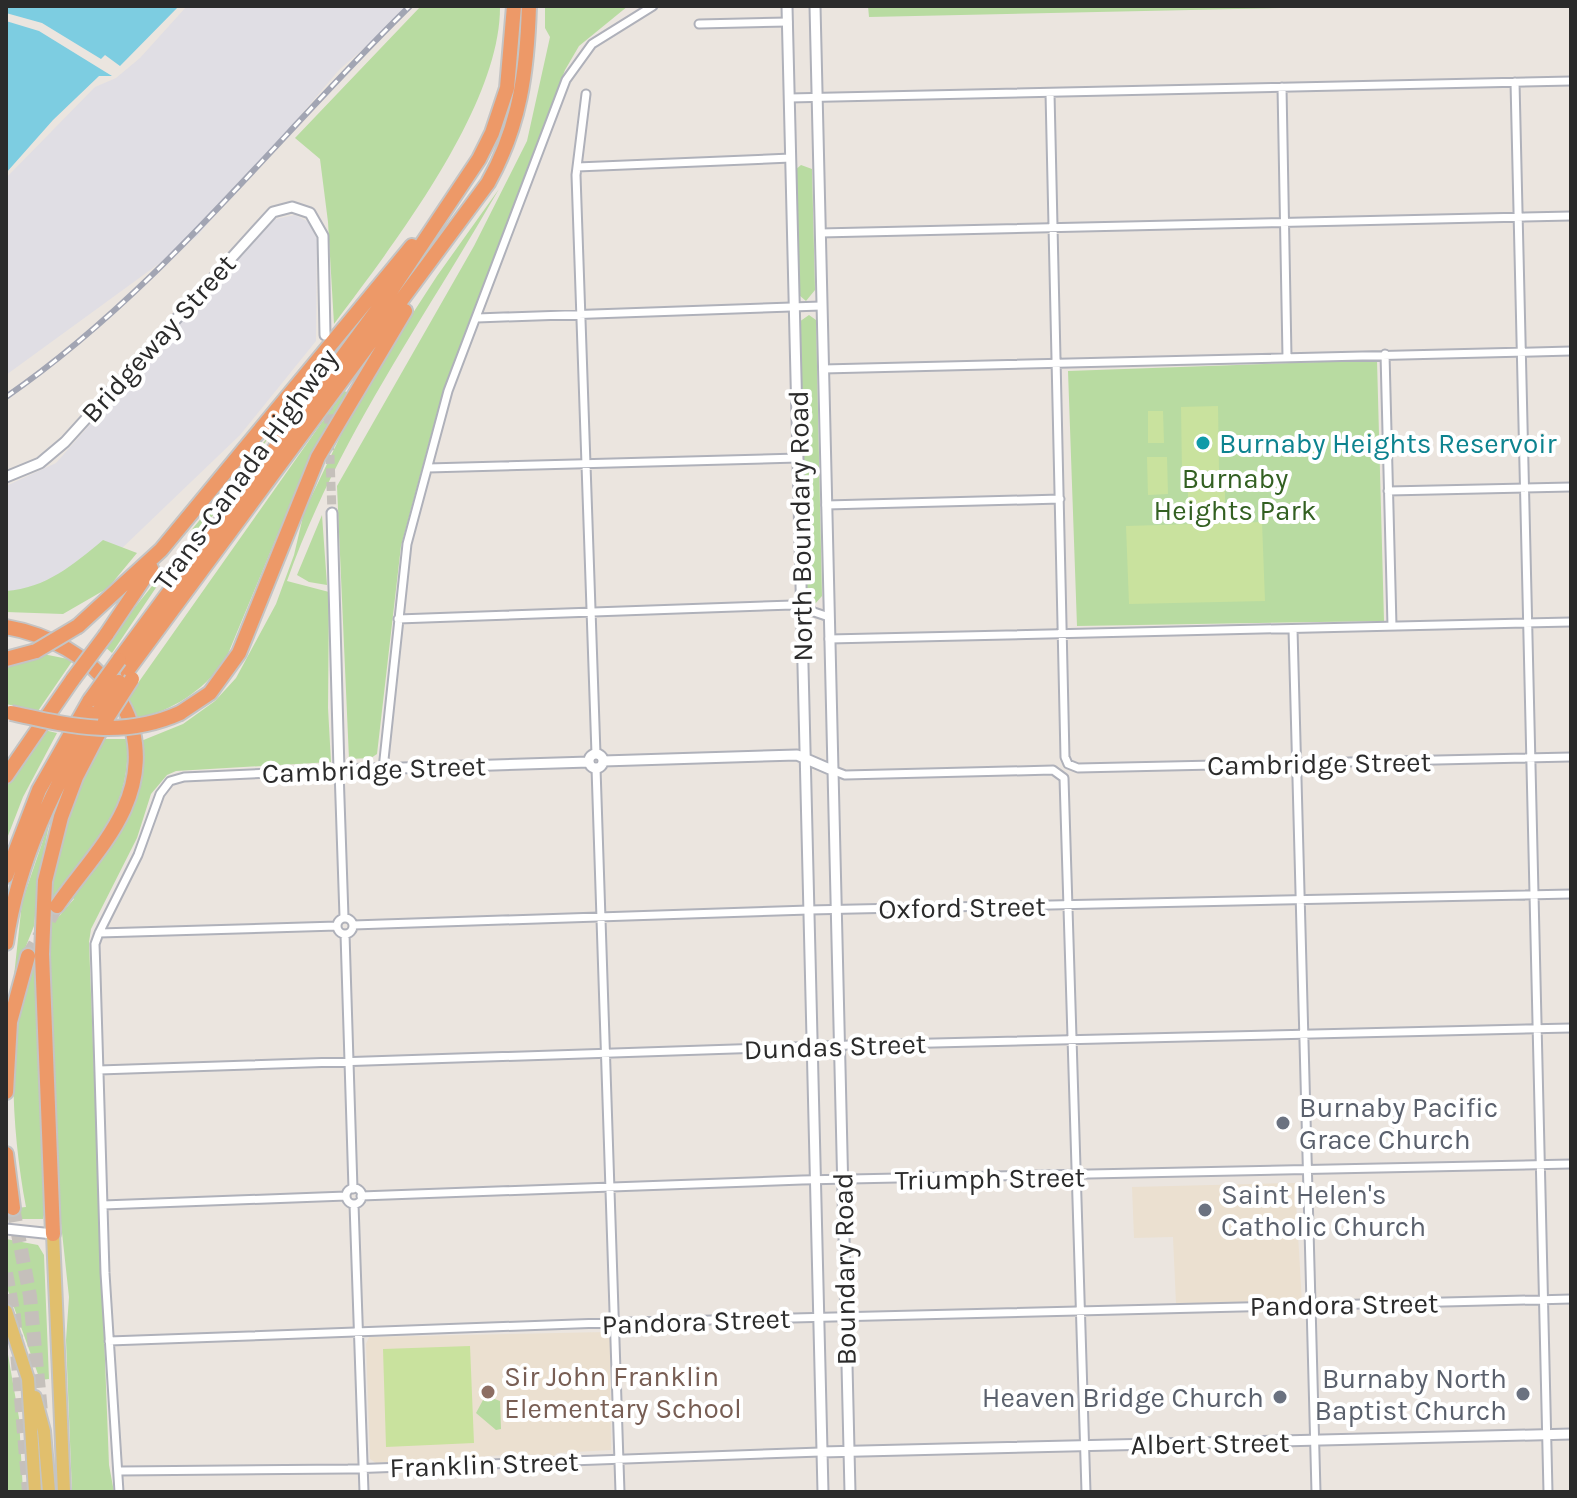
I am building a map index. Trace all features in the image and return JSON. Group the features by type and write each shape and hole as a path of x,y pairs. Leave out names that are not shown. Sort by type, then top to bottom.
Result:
{"highway":[{"path":"514,6 521,30"},
{"path":"521,30 529,6"},
{"name":"Trans-Canada Highway","path":"6,876 39,790 98,711 384,301 492,133 521,30"},
{"name":"Trans-Canada Highway","path":"126,670 171,615 469,211 510,139 523,92 521,30"},
{"path":"6,776 106,635 161,550 451,200"},
{"path":"9,712 83,728 118,730 156,724 180,713 210,693 239,653 325,444 389,333 469,211"},
{"path":"6,659 36,651 78,626 161,550"},
{"path":"6,627 43,635 80,655 112,687 128,716 132,733 133,781 123,811 57,906"},
{"path":"53,1234 43,904 51,849 98,711"},
{"name":"Trans-Canada Highway","path":"6,943 10,916 33,839 65,770 98,711"},
{"path":"6,1092 10,1022 28,956"},
{"path":"6,1154 13,1208"}],"main road":[{"path":"53,1234 64,1492"},
{"path":"6,1311 44,1431 49,1492"},
{"path":"28,1379 35,1492"}],"street":[{"path":"383,769 407,544 448,391 525,184 572,70 600,37 653,6"},
{"name":"North Boundary Road","path":"787,6 813,1046"},
{"name":"North Boundary Road","path":"815,6 839,1045"},
{"path":"699,24 788,22"},
{"path":"789,98 1571,81"},
{"path":"1515,82 1548,1492"},
{"path":"1282,87 1287,357"},
{"path":"1050,93 1064,634"},
{"path":"586,94 577,167 620,1492"},
{"path":"577,167 791,158"},
{"name":"Bridgeway Street","path":"6,477 40,463 65,442 273,212 292,207 310,213 323,236 325,335"},
{"path":"820,233 1571,216"},
{"path":"477,318 821,306"},
{"path":"823,369 1571,351"},
{"path":"1385,354 1392,626"},
{"path":"428,468 798,458"},
{"path":"1388,491 1571,487"},
{"path":"826,505 1060,499"},
{"path":"332,513 344,917 337,926"},
{"path":"398,619 790,605 829,617"},
{"path":"829,639 1571,622"},
{"path":"1293,629 1316,1492"},
{"name":"Cambridge Street","path":"1064,634 1065,757 1068,764 1078,768 1571,757"},
{"name":"Cambridge Street","path":"99,933 138,855 163,788 184,777 797,755 845,775 1042,770 1061,774 1065,784 1070,905"},
{"name":"Oxford Street","path":"353,925 809,910 1571,894"},
{"path":"1070,905 1086,1492"},
{"path":"344,917 353,925 345,934"},
{"path":"103,1205 346,1196 353,1189 345,934 337,926 99,933 95,944 103,1205 119,1492"},
{"name":"Dundas Street","path":"99,1070 839,1045 1571,1028"},
{"name":"Boundary Road","path":"839,1045 850,1492"},
{"name":"Boundary Road","path":"813,1046 823,1492"},
{"name":"Triumph Street","path":"361,1196 815,1180 1571,1164"},
{"path":"353,1189 361,1196 354,1204 364,1492"},
{"path":"346,1196 354,1204"},
{"path":"6,1229 53,1234"},
{"name":"Pandora Street","path":"109,1341 818,1317 1571,1299"},
{"name":"Albert Street","path":"849,1451 1571,1434"},
{"name":"Franklin Street","path":"120,1471 363,1468 849,1451"}],"shaded area":[{"path":"185,6 413,6 340,69 197,236 6,375 6,176 99,80"},
{"path":"295,215 309,222 317,239 316,341 240,435 71,597 6,600 6,486 56,463 271,220"},
{"path":"1295,1183 1302,1303 1176,1304 1173,1237 1134,1238 1132,1187"},
{"name":"Sir John Franklin Elementary School","path":"607,1332 610,1339 611,1450 557,1453 553,1457 523,1454 376,1463 370,1459 366,1344 369,1337"}],"green space":[{"path":"421,6 500,6 496,45 483,87 440,173 334,324 328,222 320,159 295,138"},
{"path":"545,6 628,6 579,46 565,70 437,413 401,546 377,754 371,758 349,759 337,486 474,246 527,141 550,37 545,28"},
{"path":"868,6 1376,6 869,17"},
{"path":"801,165 812,169 815,290 806,301 799,295 795,170"},
{"path":"499,189 357,429 307,529 287,581 329,592 331,762 176,771 167,775 151,794 137,838 91,929 89,942 109,1465 114,1492 72,1492 66,1340 69,1297 60,1214 49,919 54,922 74,899 71,896 101,856 141,741 183,724 215,701 236,678 276,604 294,555 304,512 361,393 437,276"},
{"path":"809,315 816,320 822,596 814,605 807,600 799,322"},
{"name":"Burnaby Heights Park","path":"1377,360 1384,621 1077,626 1068,371"},
{"path":"344,391 347,392 302,476 225,661 186,698 136,719 126,700"},
{"path":"1218,406 1219,471 1182,472 1181,407"},
{"path":"1148,411 1163,411 1164,443 1148,443"},
{"path":"277,426 196,539 189,533"},
{"path":"1147,457 1167,457 1168,494 1148,495"},
{"path":"1188,488 1225,488 1225,508 1188,508"},
{"path":"322,515 327,585 309,582 297,575"},
{"path":"1262,522 1265,601 1129,604 1126,526"},
{"path":"103,540 137,553 108,588 63,614 6,612 6,591 46,580"},
{"path":"184,546 112,653 104,646"},
{"path":"43,654 73,660 38,711 6,704 6,666"},
{"path":"44,730 57,733 23,797 6,841 6,785"},
{"path":"102,739 127,739 123,787 106,826 51,900 62,837"},
{"path":"50,820 39,874 34,926 14,976 22,902"},
{"path":"34,958 45,1210 43,1219 6,1219 6,1209 26,1207 16,1137 13,1063 18,1010"},
{"path":"6,1239 38,1245 44,1255 49,1379 40,1380 6,1285"},
{"path":"6,1343 19,1418 23,1492 6,1492"},
{"path":"470,1346 474,1443 386,1447 383,1349"},
{"path":"489,1397 500,1401 501,1429 496,1430 476,1413 483,1400"}],"water":[{"path":"6,6 185,6 112,78 101,79 6,176"}],"pier":[{"path":"179,6 187,6 140,58 116,78 95,87 6,178 6,173 53,120 99,76 112,76 39,31 6,21 6,13 42,23 101,59 105,55 120,66"}],"tunnel":[{"path":"328,401 332,513"},
{"path":"28,956 57,906"},
{"path":"13,1208 30,1296 41,1412"},
{"path":"6,1273 14,1316 29,1492"}],"railway":[{"path":"6,397 62,355 166,261 410,6"}],"place":[{"name":"Burnaby Heights Reservoir","path":"1203,443"},
{"name":"Burnaby Pacific Grace Church","path":"1283,1123"},
{"name":"Saint Helen's Catholic Church","path":"1205,1210"},
{"name":"Sir John Franklin Elementary School","path":"488,1392"},
{"name":"Burnaby North Baptist Church","path":"1523,1394"},
{"name":"Heaven Bridge Church","path":"1280,1397"}]}
